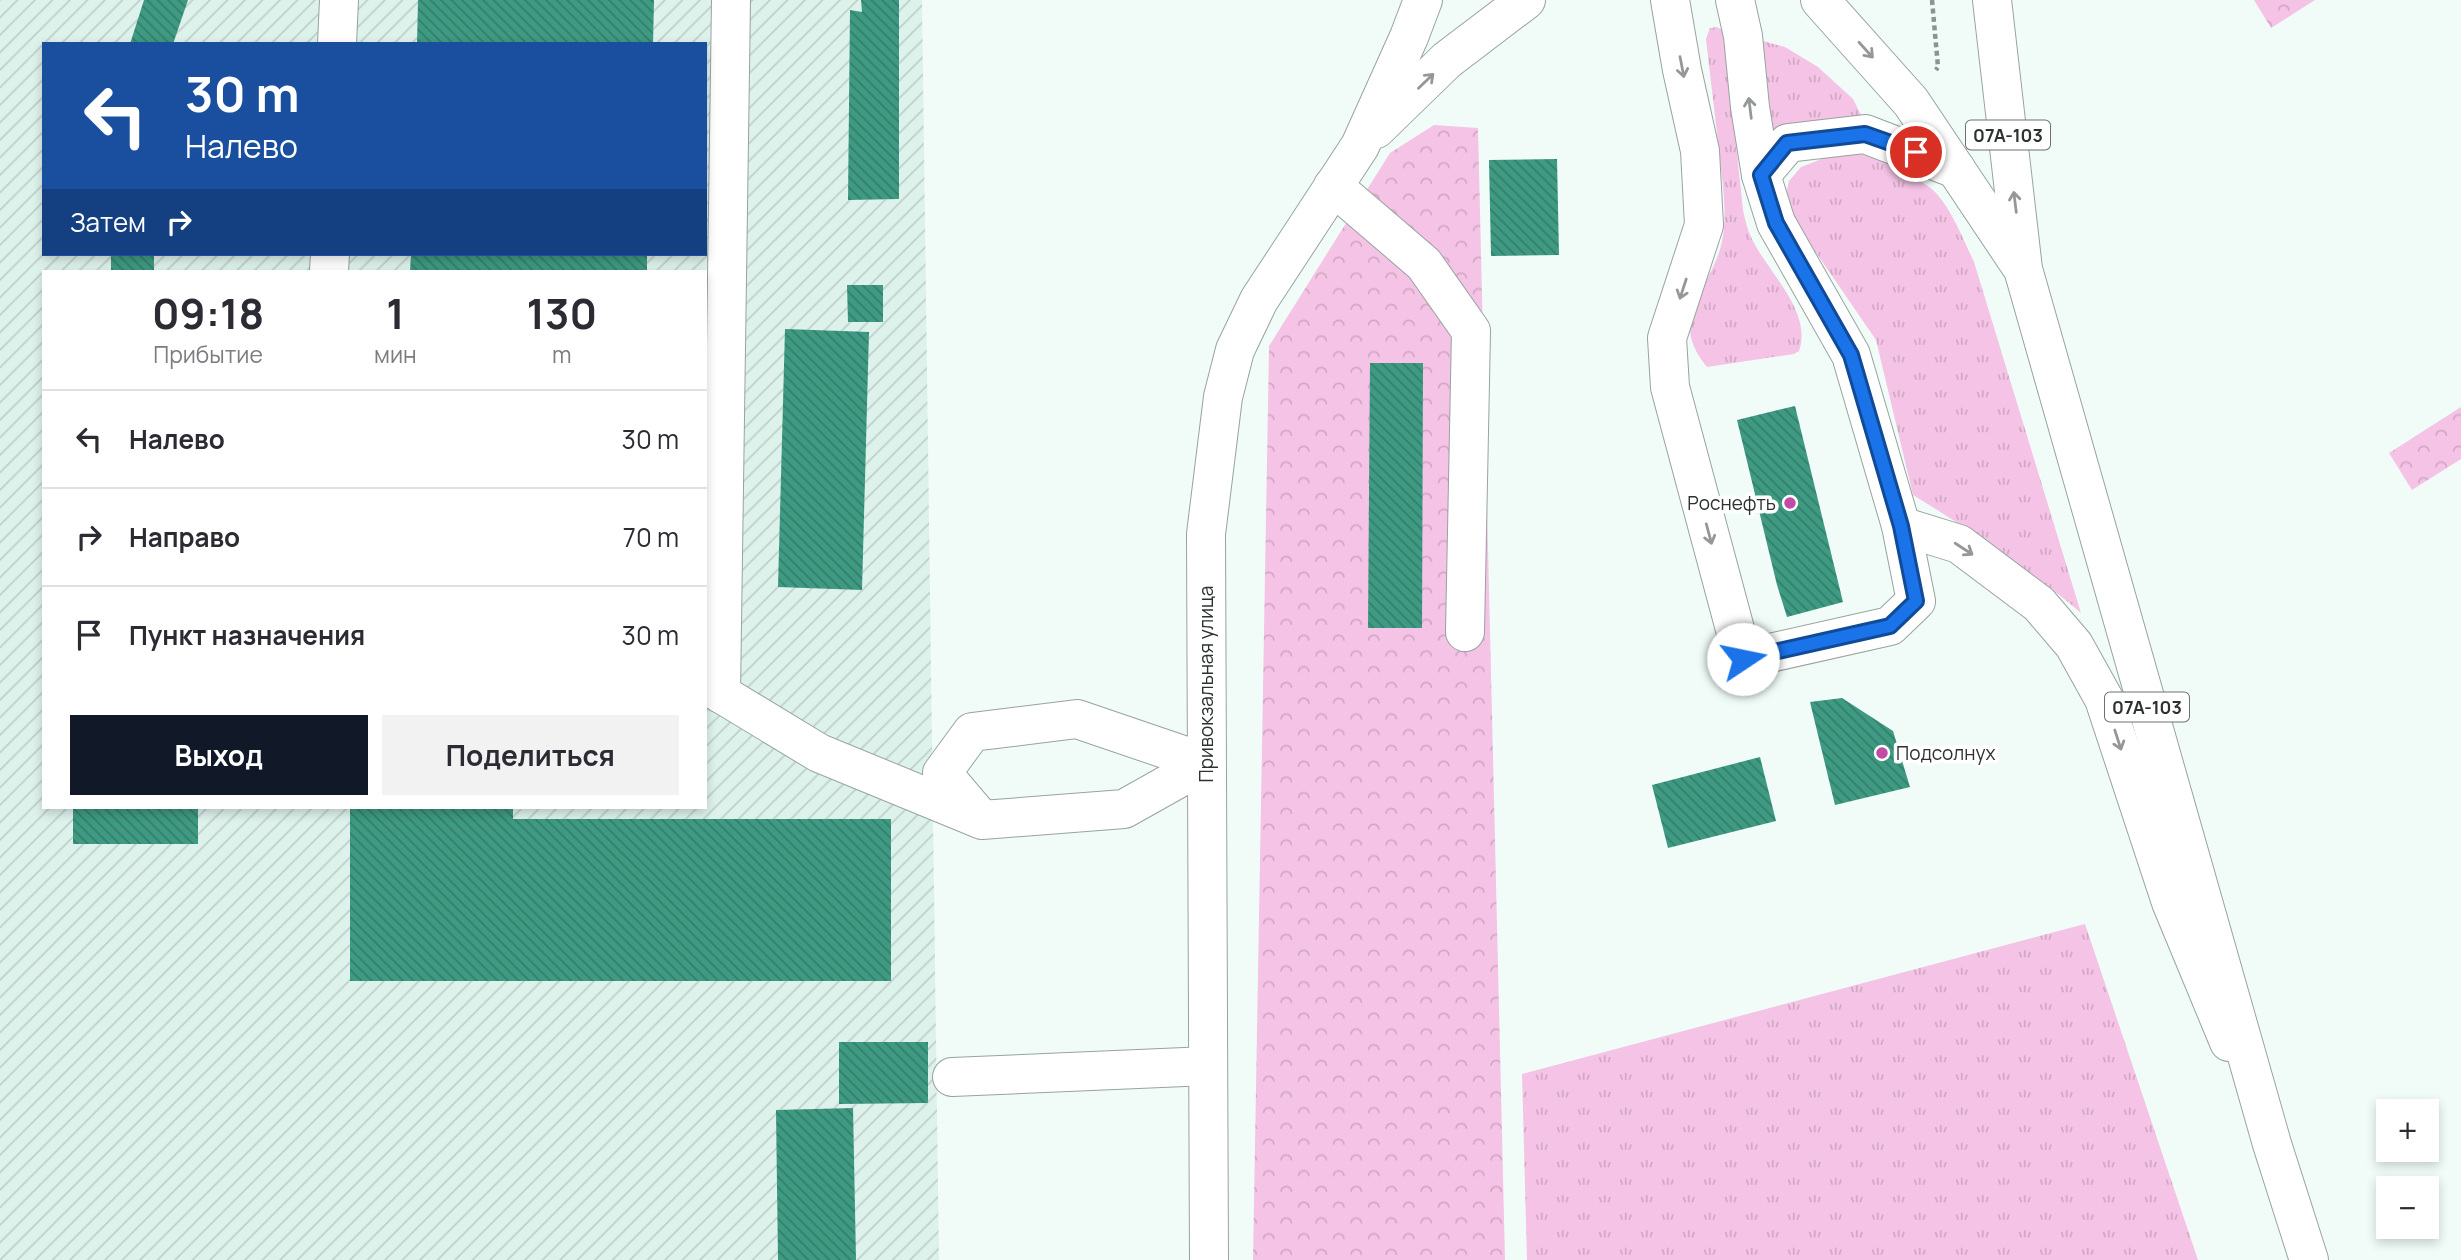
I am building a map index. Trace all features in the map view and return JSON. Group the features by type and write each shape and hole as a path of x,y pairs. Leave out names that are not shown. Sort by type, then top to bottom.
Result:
{"main road":[{"path":"337,42 339,0"},
{"path":"731,0 713,689 819,753 982,820 1125,809 1206,763"},
{"name":"Привокзальная улица","path":"1209,1260 1206,534 1223,397 1235,350 1259,300 1360,146 1423,0"},
{"name":"Привокзальная улица","path":"1360,146 1447,60 1526,0"},
{"path":"1670,0 1700,151 1704,225 1667,338 1670,387 1743,659 1890,626 1916,601 1901,526 1851,355 1776,223 1761,175 1750,107 1744,36 1735,0"},
{"name":"07А-103","path":"1820,0 1911,102 2023,270"},
{"name":"07А-103","path":"1992,0 2023,270 2272,1144 2309,1260"},
{"path":"1761,175 1787,143 1865,134 1956,169"},
{"path":"1333,186 1424,264 1471,331 1465,632"},
{"path":"1901,526 1959,544 2039,604 2074,645 2104,699 2171,902 2272,1144"},
{"path":"982,820 942,772 972,732 1077,719 1206,763"},
{"path":"951,1077 1208,1066"}],"shaded area":[{"path":"0,0 922,0 939,1260 0,1260"}],"green space":[{"path":"2254,0 2315,0 2271,28"},
{"path":"1717,27 1724,31 1746,224 1758,250 1794,307 1802,336 1799,351 1794,354 1707,367 1695,349 1690,332 1691,317 1718,254 1724,225 1723,183 1706,39 1710,28"},
{"path":"1763,41 1785,47 1818,67 1853,99 1866,125 1773,137"},
{"path":"1434,125 1478,128 1505,1260 1253,1260 1269,346 1390,153"},
{"path":"1852,152 1897,168 1929,187 1942,200 1957,226 1974,262 2081,613 1999,551 1913,495 1876,340 1795,222 1786,194 1789,181 1801,167 1837,153"},
{"path":"2461,407 2461,459 2412,490 2389,453"},
{"path":"2085,924 2198,1260 1527,1260 1522,1074"}],"building":[{"path":"144,0 188,0 174,42 131,42"},
{"path":"418,0 654,0 653,42 417,42"},
{"path":"861,0 899,0 899,199 848,200 850,10 862,12"},
{"path":"1557,159 1559,255 1491,256 1489,160"},
{"path":"111,256 154,256 154,270 111,270"},
{"path":"411,256 647,256 647,270 410,270"},
{"path":"847,285 883,285 883,322 848,322"},
{"path":"785,329 869,332 862,590 778,587"},
{"path":"1370,363 1423,363 1422,628 1368,628"},
{"path":"1795,406 1843,602 1787,617 1737,420"},
{"path":"1842,698 1893,731 1910,787 1835,805 1810,702"},
{"path":"1760,757 1776,821 1668,848 1652,785"},
{"path":"73,809 198,809 198,844 73,844"},
{"path":"350,809 513,809 513,819 891,819 891,981 350,981"},
{"path":"839,1042 928,1042 928,1103 839,1104"},
{"path":"853,1108 856,1260 778,1260 776,1110"}],"place":[{"name":"Роснефть","path":"1790,503"},
{"name":"Подсолнух","path":"1882,753"}],"route":[{"path":"1743,659 1890,626 1916,601 1901,526 1851,355 1776,223 1761,175 1787,143 1820,137 1865,134 1916,152"}]}
